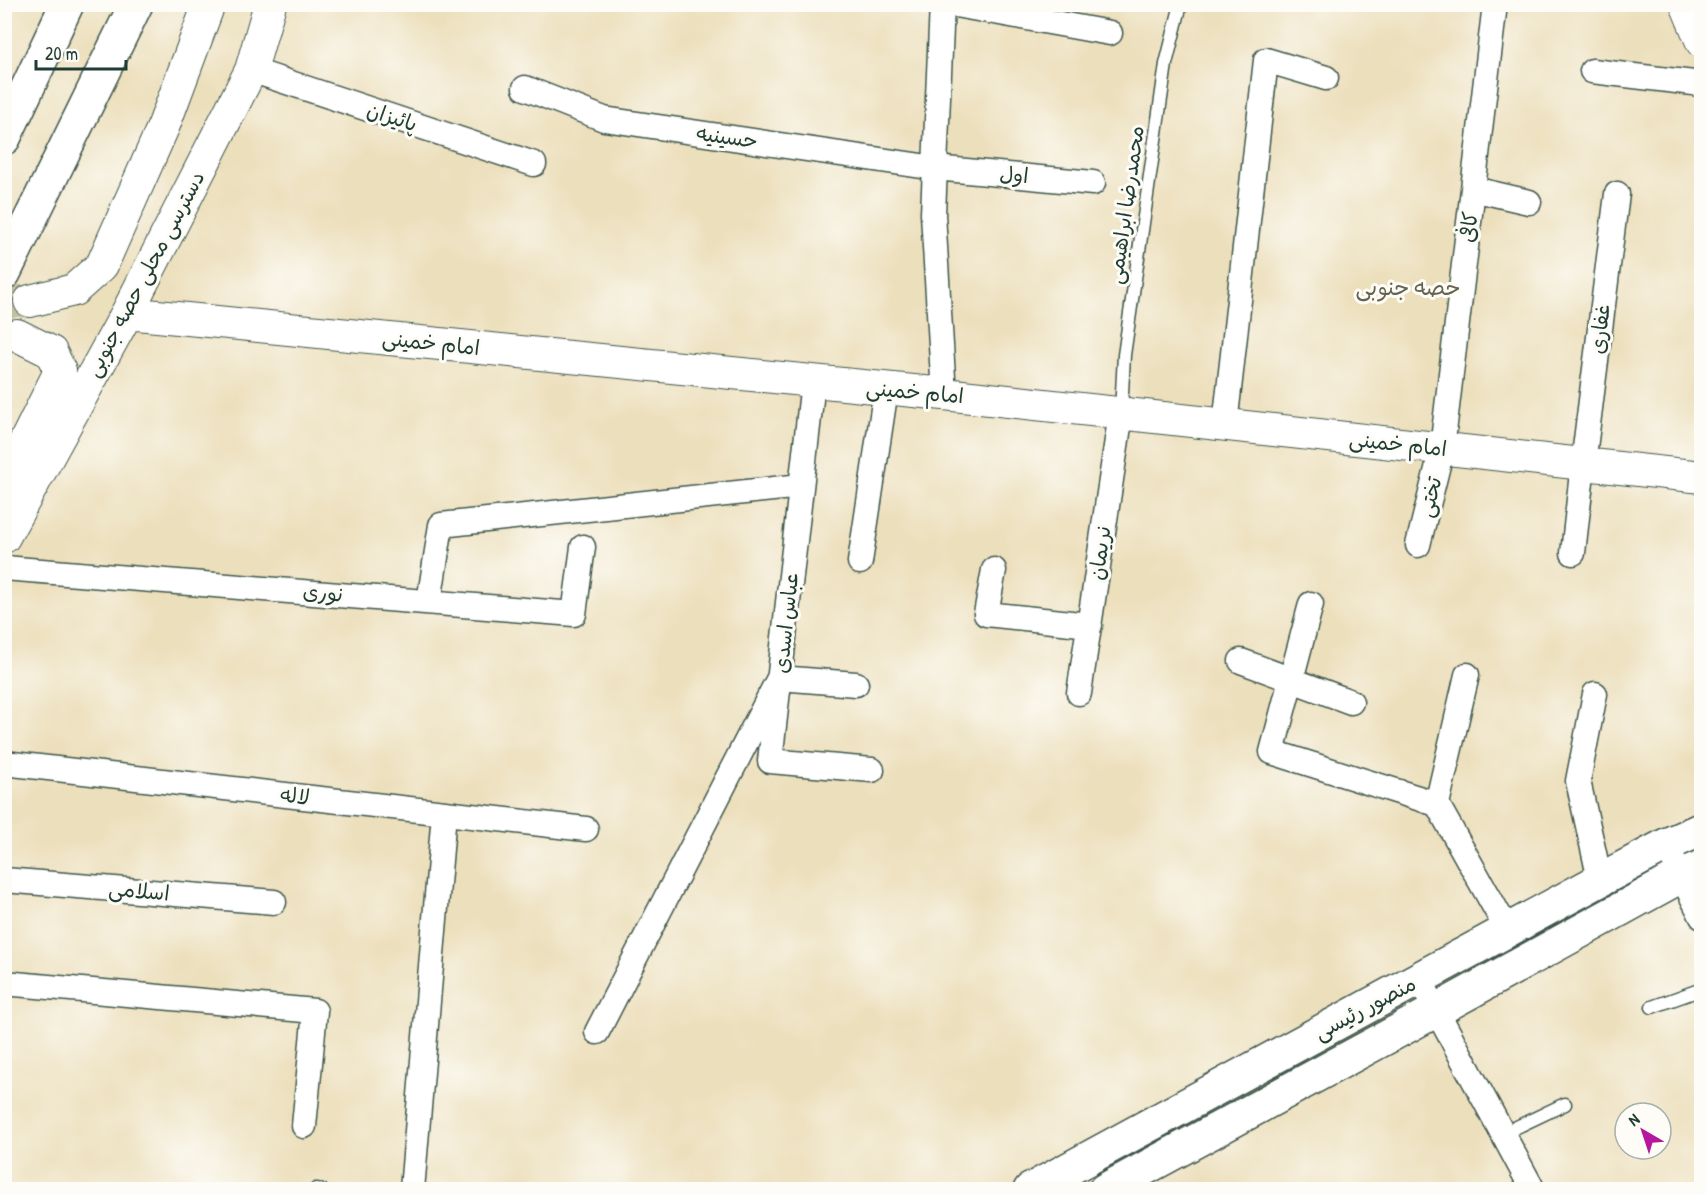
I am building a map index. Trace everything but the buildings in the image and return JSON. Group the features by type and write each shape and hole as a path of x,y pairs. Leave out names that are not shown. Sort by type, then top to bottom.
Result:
{"main road":[{"path":"4,138 67,4"},
{"path":"4,273 136,4"},
{"name":"منصور رئیسی","path":"1030,1190 1600,880 1701,829"},
{"name":"منصور رئیسی","path":"1104,1190 1691,871"}],"street":[{"path":"30,301 74,290 102,265 164,125 209,4"},
{"name":"دسترسی محلی حصه جنوبی","path":"4,537 127,313 251,70 270,4"},
{"path":"942,4 933,214 945,394"},
{"path":"950,4 1110,33"},
{"name":"کافی","path":"1442,448 1495,4"},
{"path":"1686,4 1701,42"},
{"path":"1225,425 1266,60 1326,78"},
{"name":"پائیزان","path":"251,70 534,164"},
{"path":"1592,71 1701,84"},
{"name":"حسینیه","path":"525,88 604,119 935,168"},
{"name":"اول","path":"935,168 1094,183"},
{"path":"1473,189 1529,202"},
{"name":"غفاری","path":"1574,553 1617,194"},
{"name":"امام خمینی","path":"127,313 945,394 1701,477"},
{"path":"4,475 23,446 60,371 51,352 17,335"},
{"name":"عباس اسدی","path":"813,382 770,761 873,770"},
{"path":"860,562 886,389"},
{"name":"نریمان","path":"1079,693 1121,413"},
{"name":"تختی","path":"1418,545 1442,448"},
{"path":"429,602 441,525 801,486"},
{"name":"نوری","path":"4,568 574,614 583,547"},
{"path":"994,570 987,614 1090,625"},
{"path":"1311,604 1272,752 1437,804"},
{"path":"1241,661 1351,702"},
{"path":"1467,675 1437,804 1508,931"},
{"path":"597,1032 780,678 856,684"},
{"path":"1595,694 1578,781 1600,880"},
{"name":"لاله","path":"4,763 586,829"},
{"path":"412,1190 444,813"},
{"path":"1666,845 1691,871 1701,917"},
{"name":"اسلامی","path":"4,880 274,902"},
{"path":"1419,978 1533,1190"},
{"path":"4,983 315,1011 304,1126"}],"lane":[{"name":"محمدرضا ابراهیمی","path":"1121,413 1127,332 1166,64 1180,4"},
{"path":"1652,1007 1701,989"},
{"path":"1502,1134 1565,1104"},
{"path":"316,1189 322,1190"}],"tunnel":[{"path":"4,301 30,301"}],"district":[{"name":"حصه جنوبی","path":"1408,287"}]}
